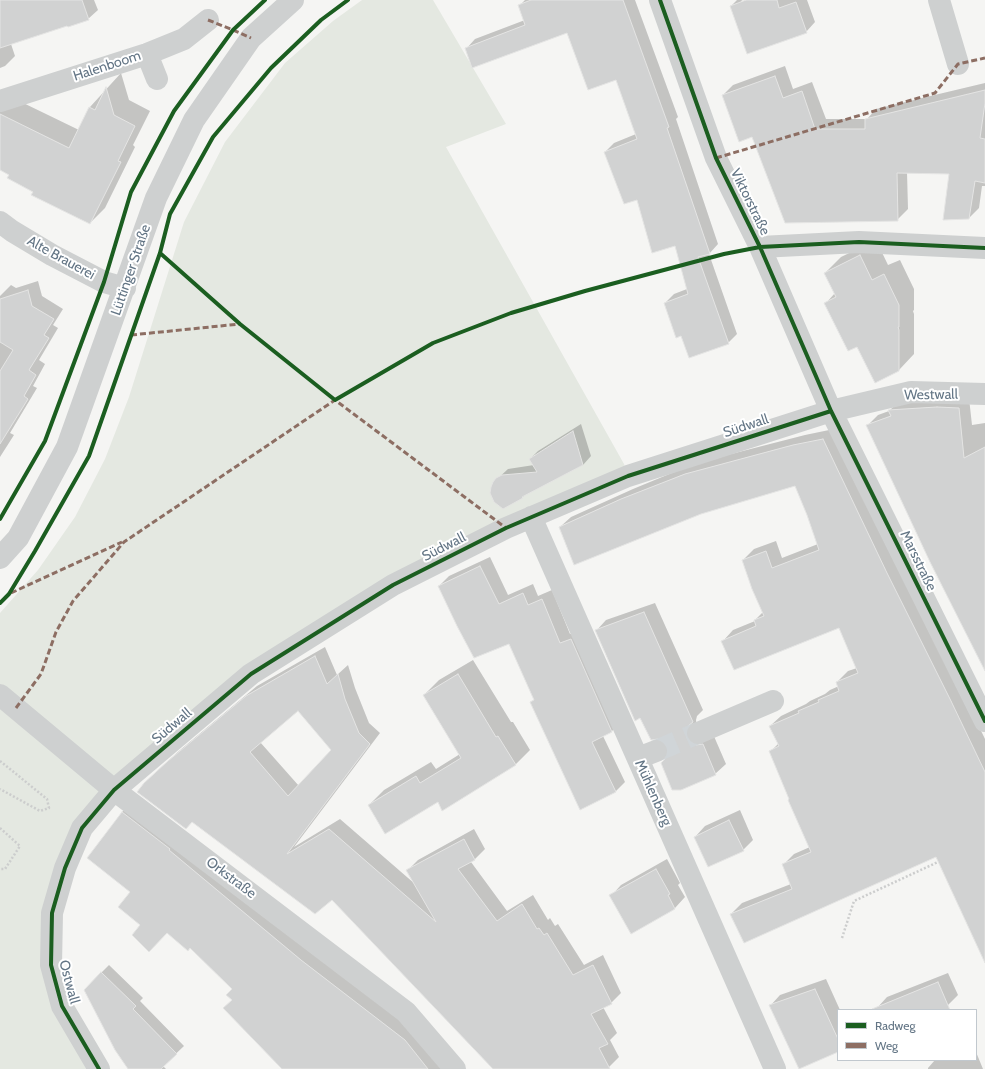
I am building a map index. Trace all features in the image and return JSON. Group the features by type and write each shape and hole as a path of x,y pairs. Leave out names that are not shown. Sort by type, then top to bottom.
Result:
{"street":[{"name":"Lüttinger Straße","path":"0,558 18,538 67,447 156,198 194,120 251,38 293,0"},
{"name":"Viktorstraße","path":"660,0 716,158 760,248 831,410"},
{"path":"939,0 958,64"},
{"name":"Halenboom","path":"0,101 147,54 184,39 208,20"},
{"path":"147,54 157,79"},
{"name":"Alte Brauerei","path":"0,222 52,255 104,282 125,288"},
{"path":"760,248 859,242 985,248"},
{"name":"Westwall","path":"831,410 911,392 985,394"},
{"name":"Südwall","path":"114,790 250,674 393,585 506,528 628,476 831,410"},
{"name":"Marsstraße","path":"831,410 985,721"},
{"name":"Mühlenberg","path":"531,517 647,755 775,1069"},
{"name":"Orkstraße","path":"0,695 114,790 406,1012 455,1069"},
{"path":"698,733 773,701"},
{"name":"Ostwall","path":"99,1069 62,1006 51,965 52,913 65,868 82,828 114,790"}],"path":[{"path":"0,761 47,799 48,808 40,811 0,789"},
{"path":"0,828 20,846 5,869 0,869"},
{"path":"842,938 854,901 938,862"}],"shaded area":[{"path":"362,0 433,0 506,124 446,147 624,464 628,476 531,517 250,674 82,828 51,965 99,1069 0,1069 0,613 38,570 75,517 105,459 129,397 184,222 225,142 285,63 333,21"}],"building":[{"path":"0,0 82,0 89,20 0,48"},
{"path":"531,0 623,0 669,127 667,128 710,254 698,257 729,344 689,358 681,336 676,338 664,303 688,294 675,246 652,253 637,200 624,204 604,152 637,139 616,80 588,90 567,33 472,68 465,48 525,25 518,5"},
{"path":"746,0 777,0 779,8 796,2 807,33 747,54 730,6"},
{"path":"775,76 783,98 802,91 815,129 865,129 865,119 985,90 985,103 980,138 985,139 985,183 975,181 969,219 943,220 949,174 897,173 898,221 785,223 752,137 739,142 722,95"},
{"path":"106,87 114,115 135,126 118,161 121,162 90,224 31,195 33,192 7,178 9,175 0,170 0,114 69,148 89,107 95,110"},
{"path":"860,255 872,280 884,274 899,305 899,371 875,383 857,347 848,351 824,303 836,297 824,273"},
{"path":"28,290 32,306 54,319 44,335 49,338 29,370 36,375 24,396 28,399 0,444 0,371 13,350 0,342 0,299"},
{"path":"937,407 959,408 964,458 985,447 985,671 930,562 866,425 891,416 888,410"},
{"path":"573,431 583,465 522,497 523,498 503,509 494,502 490,493 493,482 496,478 502,475 537,472 529,459"},
{"path":"823,439 985,772 985,963 936,857 744,943 730,914 792,889 782,864 811,852 788,800 789,799 769,751 779,746 769,726 799,713 798,711 819,702 818,700 839,691 836,682 858,673 839,628 734,670 721,641 756,626 754,620 764,616 752,589 742,560 766,551 772,568 819,550 795,486 701,514 574,565 559,527 621,499 685,474 793,445"},
{"path":"480,566 499,604 523,593 528,605 542,599 560,643 571,639 612,732 592,742 616,792 580,810 530,702 534,700 509,644 474,658 438,586"},
{"path":"644,612 693,722 688,726 686,731 687,738 691,743 696,745 703,744 716,775 681,790 672,790 661,763 668,753 667,746 664,742 658,739 651,740 640,718 635,721 595,630"},
{"path":"315,656 327,684 338,674 345,699 359,733 370,744 287,854 329,829 436,922 406,870 464,839 475,860 458,869 497,921 522,904 537,929 539,928 544,935 547,933 573,975 593,965 612,1004 591,1014 608,1044 599,1048 610,1069 493,1069 332,900 315,914 192,822 186,829 137,792 144,783 168,761 246,696","holes":["298,711 331,750 288,796 250,752"]},
{"path":"458,674 496,737 498,736 516,765 442,811 438,802 385,834 368,805 416,776 420,783 461,758 423,695"},
{"path":"122,812 170,849 169,850 301,960 405,1040 428,1069 282,1069 223,1008 232,1000 226,995 232,989 190,948 188,951 167,933 149,952 132,935 140,925 118,907 130,892 87,858"},
{"path":"729,820 744,851 708,867 694,837"},
{"path":"656,869 670,894 668,895 675,909 631,934 609,895"},
{"path":"101,972 136,1006 133,1009 177,1054 161,1069 128,1069 115,1050 84,990"},
{"path":"938,982 950,1009 872,1009"},
{"path":"815,989 837,1037 837,1052 799,1069 769,1005"}],"tunnel":[{"path":"656,751 698,733"}],"marked path":[{"path":"208,20 251,38"},
{"path":"716,158 935,93 958,64 985,58"},
{"path":"131,335 240,324"},
{"path":"16,708 41,674 56,632 73,601 124,542 335,400 506,528"},
{"path":"11,593 122,542"}],"cycle path":[{"path":"0,519 45,441 104,282 131,192 174,111 233,30 265,0"},
{"path":"0,603 9,594 89,456 160,253 170,214 213,137 271,68 321,20 348,0"},
{"path":"660,0 716,158 760,247 831,411 985,721"},
{"path":"160,253 240,324 335,400 433,343 511,313 585,291 724,254 760,247 859,242 985,248"},
{"path":"99,1069 62,1006 51,965 52,913 65,868 82,828 114,790 251,674 393,585 506,528 628,476 831,411"}]}
